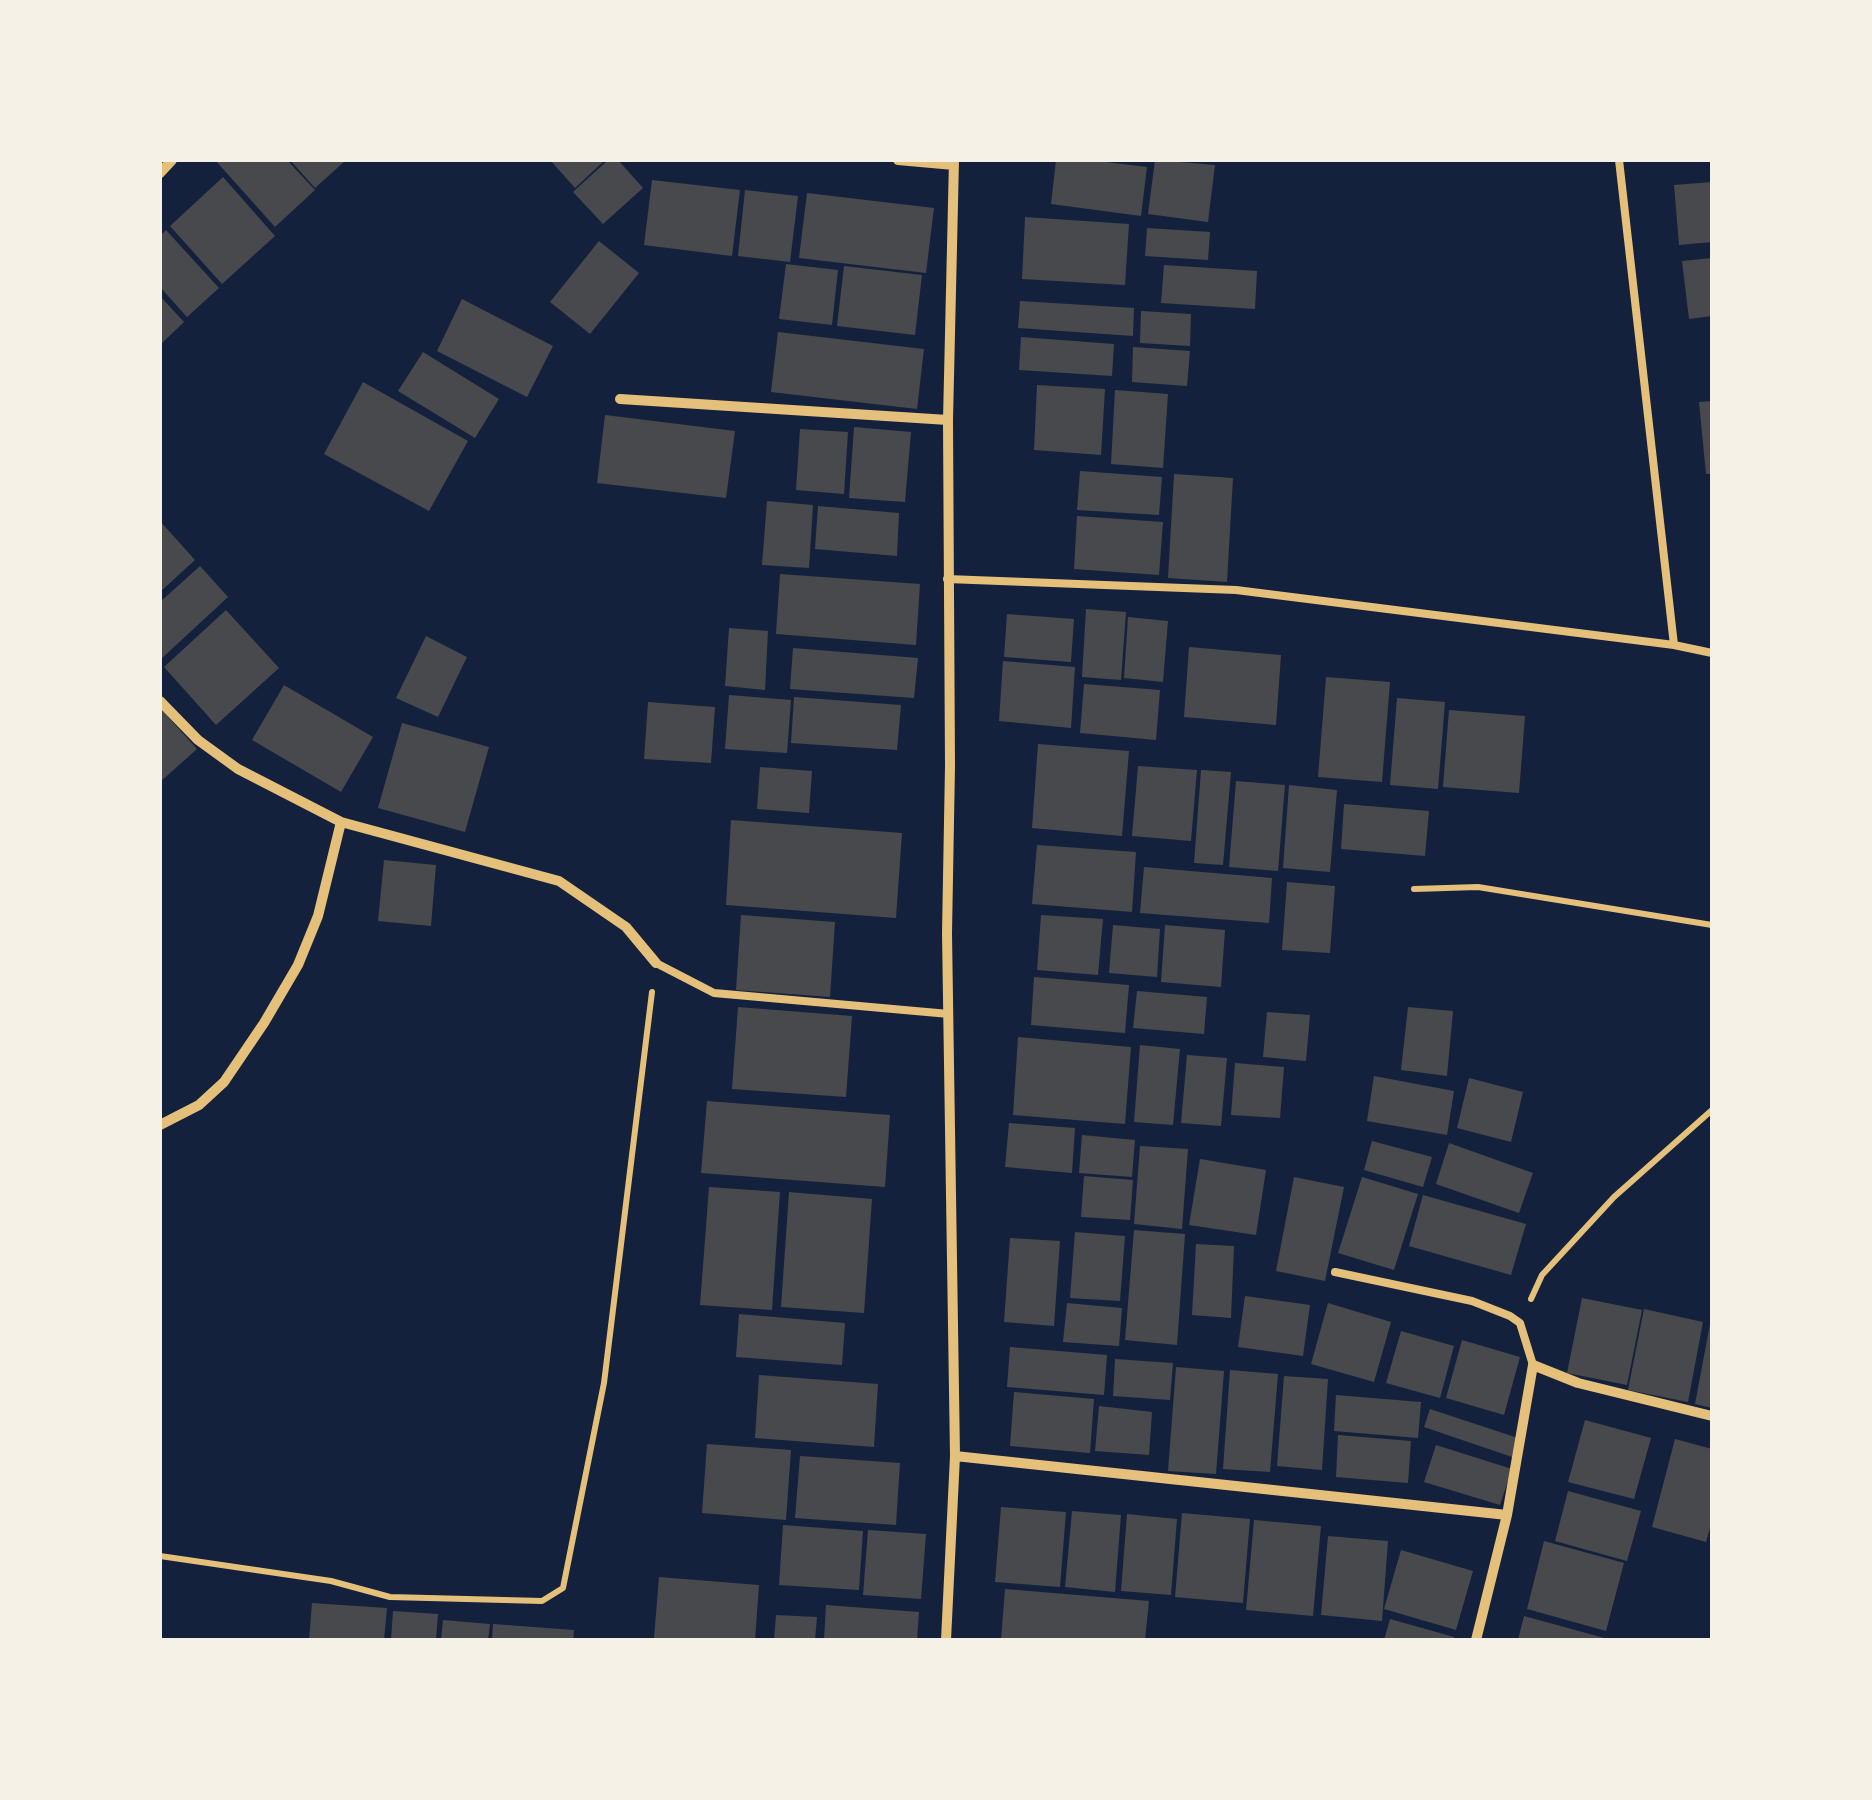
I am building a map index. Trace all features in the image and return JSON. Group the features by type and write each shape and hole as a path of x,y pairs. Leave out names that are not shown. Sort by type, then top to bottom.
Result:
{"street":[{"path":"160,173 172,160"},
{"path":"898,160 954,163 947,579 954,1456 946,1640"},
{"path":"620,399 948,420"},
{"path":"160,701 198,740 238,769 341,822 559,881 626,927 656,962"},
{"path":"160,1125 198,1105 224,1082 264,1023 298,965 318,916 341,822"},
{"path":"1476,1640 1506,1515 1533,1365 1578,1383 1712,1416"},
{"path":"954,1456 1506,1515"}],"lane":[{"path":"1619,160 1674,645"},
{"path":"947,579 1236,590 1712,653"},
{"path":"656,962 714,993 949,1014"},
{"path":"1334,1272 1472,1302 1520,1323 1533,1365"}],"path":[{"path":"1414,889 1478,887 1712,925"},
{"path":"160,1556 331,1580 390,1597 542,1601 563,1588 604,1382 656,962"},
{"path":"1520,1323 1542,1275 1614,1197 1712,1110"}],"building":[{"path":"215,160 287,160 315,190 275,227"},
{"path":"290,160 346,160 315,188"},
{"path":"550,160 605,160 575,188"},
{"path":"608,160 618,160 643,188 603,224 573,192"},
{"path":"1056,160 1147,167 1141,216 1051,204"},
{"path":"1155,160 1215,165 1208,222 1148,214"},
{"path":"223,177 275,236 222,284 170,226"},
{"path":"652,180 740,190 732,256 644,245"},
{"path":"1712,182 1712,242 1679,245 1674,185"},
{"path":"745,190 798,196 790,262 738,256"},
{"path":"807,193 934,208 926,273 799,258"},
{"path":"1025,217 1129,224 1125,285 1022,279"},
{"path":"1147,228 1210,232 1208,260 1145,256"},
{"path":"166,230 219,288 187,317 160,287 160,236"},
{"path":"599,241 639,273 590,334 550,302"},
{"path":"1712,258 1712,316 1689,319 1682,261"},
{"path":"786,264 838,270 832,325 779,319"},
{"path":"1164,265 1257,271 1255,309 1161,303"},
{"path":"844,266 922,275 915,335 837,326"},
{"path":"160,296 184,322 160,345"},
{"path":"462,299 553,346 527,397 437,351"},
{"path":"1020,301 1134,308 1133,336 1018,328"},
{"path":"1141,311 1191,314 1190,346 1140,343"},
{"path":"778,332 924,349 917,409 771,392"},
{"path":"1021,337 1114,344 1112,376 1019,370"},
{"path":"1133,347 1190,351 1187,386 1132,382"},
{"path":"423,352 499,399 475,438 398,391"},
{"path":"363,382 468,441 429,511 324,454"},
{"path":"1037,385 1105,389 1101,455 1034,450"},
{"path":"1115,390 1168,394 1163,468 1111,464"},
{"path":"1712,401 1712,474 1706,474 1699,402"},
{"path":"605,415 735,431 726,498 597,483"},
{"path":"854,427 911,432 905,502 849,498"},
{"path":"800,429 848,432 844,494 796,490"},
{"path":"1080,471 1162,477 1159,515 1077,510"},
{"path":"1174,474 1233,478 1227,582 1168,578"},
{"path":"767,501 813,505 809,568 762,565"},
{"path":"818,506 899,513 897,556 815,549"},
{"path":"1077,516 1163,522 1159,575 1074,569"},
{"path":"160,521 195,560 160,592"},
{"path":"200,566 228,597 160,660 160,602"},
{"path":"780,574 920,584 916,645 776,634"},
{"path":"1086,609 1126,612 1121,680 1082,677"},
{"path":"226,610 279,668 216,725 164,667"},
{"path":"1007,614 1074,619 1071,662 1004,657"},
{"path":"1128,617 1168,621 1163,682 1124,678"},
{"path":"729,628 768,631 765,690 725,686"},
{"path":"426,636 467,657 438,717 396,698"},
{"path":"1189,647 1281,655 1276,725 1184,717"},
{"path":"793,648 918,658 914,698 790,689"},
{"path":"1003,661 1075,667 1071,728 999,721"},
{"path":"1326,677 1390,682 1382,782 1318,777"},
{"path":"1084,684 1160,690 1156,740 1080,733"},
{"path":"284,685 373,737 341,792 252,740"},
{"path":"729,695 791,700 787,753 725,749"},
{"path":"794,697 901,705 897,750 791,743"},
{"path":"1397,698 1445,702 1438,789 1390,785"},
{"path":"648,702 715,707 711,763 644,759"},
{"path":"160,708 197,749 160,782"},
{"path":"1449,710 1525,716 1519,793 1443,787"},
{"path":"402,723 489,747 465,832 378,808"},
{"path":"1038,744 1129,751 1122,836 1032,828"},
{"path":"1138,766 1197,770 1191,841 1132,836"},
{"path":"760,767 812,771 809,813 757,809"},
{"path":"1201,770 1231,772 1223,865 1194,863"},
{"path":"1236,781 1285,785 1278,871 1229,867"},
{"path":"1289,785 1337,790 1330,872 1283,868"},
{"path":"1344,804 1429,811 1425,856 1341,849"},
{"path":"731,820 902,833 896,918 726,905"},
{"path":"1037,845 1136,852 1132,912 1032,904"},
{"path":"384,860 436,865 431,926 378,921"},
{"path":"1144,867 1272,878 1269,923 1140,913"},
{"path":"1287,882 1335,886 1330,953 1282,950"},
{"path":"741,915 835,922 830,997 736,990"},
{"path":"1041,915 1103,919 1098,975 1037,970"},
{"path":"1113,925 1160,929 1157,977 1109,973"},
{"path":"1165,925 1225,930 1221,987 1161,982"},
{"path":"1034,977 1129,985 1125,1033 1031,1025"},
{"path":"1137,991 1207,997 1204,1034 1133,1028"},
{"path":"738,1007 852,1016 846,1097 732,1089"},
{"path":"1408,1007 1453,1011 1447,1076 1401,1070"},
{"path":"1267,1012 1310,1015 1306,1061 1263,1057"},
{"path":"1018,1037 1131,1047 1125,1124 1013,1115"},
{"path":"1140,1045 1180,1049 1173,1125 1134,1122"},
{"path":"1187,1055 1227,1058 1221,1126 1181,1123"},
{"path":"1235,1063 1284,1067 1280,1118 1231,1115"},
{"path":"1374,1076 1454,1091 1447,1135 1367,1121"},
{"path":"1469,1078 1523,1092 1511,1142 1457,1128"},
{"path":"707,1101 890,1115 885,1187 701,1173"},
{"path":"1009,1123 1075,1128 1072,1173 1005,1167"},
{"path":"1082,1135 1135,1140 1132,1177 1079,1173"},
{"path":"1372,1141 1432,1157 1423,1187 1364,1170"},
{"path":"1449,1143 1533,1173 1519,1213 1436,1184"},
{"path":"1140,1146 1188,1149 1182,1229 1134,1224"},
{"path":"1200,1159 1266,1170 1256,1235 1189,1225"},
{"path":"1084,1176 1133,1180 1130,1220 1081,1217"},
{"path":"1294,1177 1344,1187 1325,1281 1276,1271"},
{"path":"1362,1177 1418,1194 1394,1270 1338,1253"},
{"path":"709,1187 780,1192 772,1310 700,1305"},
{"path":"789,1192 872,1199 864,1313 781,1307"},
{"path":"1423,1195 1526,1224 1511,1275 1409,1246"},
{"path":"1134,1230 1185,1234 1177,1345 1125,1340"},
{"path":"1075,1232 1125,1236 1120,1301 1070,1298"},
{"path":"1010,1238 1060,1241 1054,1326 1004,1322"},
{"path":"1196,1244 1234,1246 1231,1318 1192,1315"},
{"path":"1245,1296 1310,1305 1303,1356 1238,1347"},
{"path":"1582,1298 1642,1310 1627,1385 1567,1373"},
{"path":"1067,1303 1122,1308 1119,1346 1063,1342"},
{"path":"1328,1303 1391,1322 1374,1382 1311,1364"},
{"path":"1644,1309 1703,1322 1688,1402 1628,1390"},
{"path":"739,1314 845,1323 842,1365 736,1357"},
{"path":"1712,1324 1712,1408 1695,1404"},
{"path":"1401,1331 1454,1346 1440,1398 1386,1383"},
{"path":"1462,1340 1520,1357 1504,1415 1446,1398"},
{"path":"1010,1347 1107,1355 1104,1395 1007,1387"},
{"path":"1115,1359 1173,1363 1170,1400 1113,1396"},
{"path":"1176,1367 1224,1371 1216,1474 1168,1471"},
{"path":"1230,1370 1278,1374 1270,1472 1223,1469"},
{"path":"759,1375 878,1384 874,1447 755,1438"},
{"path":"1284,1376 1328,1379 1322,1470 1277,1466"},
{"path":"1014,1392 1094,1399 1090,1453 1010,1446"},
{"path":"1336,1395 1421,1402 1418,1438 1334,1431"},
{"path":"1099,1406 1152,1412 1149,1455 1095,1451"},
{"path":"1430,1409 1518,1438 1512,1457 1424,1427"},
{"path":"1585,1420 1651,1438 1634,1499 1568,1482"},
{"path":"1338,1435 1411,1441 1408,1483 1336,1477"},
{"path":"1675,1439 1712,1449 1712,1521 1706,1542 1652,1527"},
{"path":"707,1444 791,1450 786,1520 702,1513"},
{"path":"1436,1445 1512,1469 1500,1505 1424,1482"},
{"path":"800,1456 900,1463 896,1525 795,1518"},
{"path":"1568,1491 1641,1511 1627,1561 1555,1541"},
{"path":"1001,1507 1066,1512 1060,1587 995,1582"},
{"path":"1072,1511 1121,1515 1115,1592 1065,1587"},
{"path":"1182,1513 1250,1519 1243,1603 1175,1597"},
{"path":"1127,1514 1177,1519 1171,1595 1121,1591"},
{"path":"1254,1520 1321,1526 1313,1616 1246,1610"},
{"path":"783,1525 863,1531 859,1590 779,1585"},
{"path":"868,1530 926,1534 921,1599 863,1595"},
{"path":"1328,1536 1388,1541 1382,1621 1321,1615"},
{"path":"1544,1541 1624,1563 1606,1631 1527,1609"},
{"path":"1401,1550 1473,1571 1456,1630 1384,1609"},
{"path":"659,1577 759,1585 755,1640 654,1638"},
{"path":"1005,1589 1149,1601 1145,1640 1001,1640"},
{"path":"312,1603 387,1608 384,1640 309,1640"},
{"path":"826,1605 919,1612 917,1640 824,1640"},
{"path":"393,1611 438,1614 436,1640 391,1640"},
{"path":"776,1615 817,1617 815,1640 774,1640"},
{"path":"1524,1616 1608,1639 1608,1640 1518,1640"},
{"path":"1390,1619 1454,1637 1454,1640 1384,1640"},
{"path":"443,1620 490,1624 488,1640 441,1640"},
{"path":"493,1624 574,1630 573,1640 492,1640"}]}
